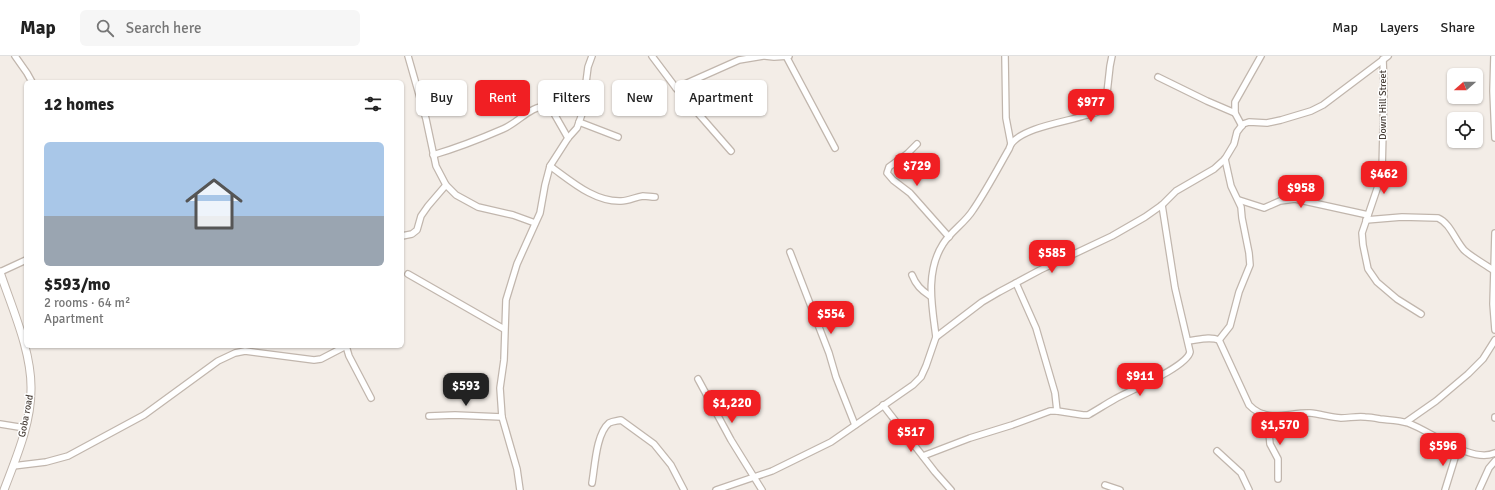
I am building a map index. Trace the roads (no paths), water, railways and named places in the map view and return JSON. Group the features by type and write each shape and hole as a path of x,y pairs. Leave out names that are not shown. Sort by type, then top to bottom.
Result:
{"street":[{"path":"15,56 31,80"},
{"path":"408,56 426,119 438,171 446,185 456,195 478,207 513,215 535,223"},
{"path":"520,490 516,464 502,417 500,388 504,360 506,300 517,264 540,213 550,166 568,138 573,134 582,114 588,67 592,56"},
{"path":"652,56 675,87"},
{"path":"786,56 835,148"},
{"path":"694,80 739,60 750,57 789,56"},
{"path":"1005,56 1006,118 1011,144"},
{"path":"716,490 794,461 831,442 913,385 921,377 936,337 930,296 931,281 936,260 943,244 966,220 973,210 1014,139 1044,126 1076,119 1101,110 1105,107 1112,56"},
{"path":"1242,126 1234,113 1234,108 1237,98 1261,56"},
{"path":"1494,56 1493,91 1495,138"},
{"path":"936,337 982,302 1016,282 1112,236 1145,217 1162,205 1176,191 1214,169 1225,159 1234,144 1237,132 1242,126 1249,122 1267,123 1281,120 1311,111 1329,101 1386,57"},
{"name":"Down Hill Street","path":"1386,57 1382,171 1362,233 1363,246 1368,269 1377,282 1397,299 1421,314"},
{"path":"1158,77 1234,113"},
{"path":"433,154 457,147 502,130 531,111 544,106 548,106 552,110 568,138"},
{"path":"700,116 731,151"},
{"path":"579,122 618,137"},
{"path":"917,144 907,154 889,167 887,173 892,180 910,193 949,237"},
{"path":"1219,340 1230,326 1239,292 1250,265 1242,218 1242,207 1230,181 1225,159"},
{"path":"550,166 598,198 610,201 624,201 642,196 655,197"},
{"path":"404,236 412,234 417,230 422,216 428,206 446,185"},
{"path":"1239,200 1264,208 1280,202 1295,199 1367,218 1438,218 1443,220 1448,225 1457,242 1471,256 1493,270"},
{"path":"923,456 970,438 1050,412 1058,411 1088,415 1116,398 1153,380 1186,360 1190,354 1188,341 1175,288 1162,205"},
{"path":"1495,233 1493,270 1495,330"},
{"path":"790,252 855,425"},
{"path":"0,272 24,261"},
{"name":"Goba road","path":"0,272 24,345"},
{"path":"408,274 504,329"},
{"path":"912,275 916,284 921,290 930,296"},
{"path":"1016,282 1036,328 1055,393 1058,411"},
{"path":"1188,341 1209,338 1219,340"},
{"path":"1219,340 1250,405 1255,411 1263,414 1282,416 1312,413 1340,418 1366,417 1406,422 1420,427 1458,448 1480,456 1495,453"},
{"path":"1406,422 1436,401 1468,374 1483,359 1495,340"},
{"name":"Goba road","path":"4,490 25,428 31,390 30,369 25,348"},
{"path":"13,466 46,462 68,456 144,415 207,368 235,353 245,351 314,360 321,359 342,348"},
{"path":"347,348 349,356 371,398"},
{"path":"698,379 731,440 762,490"},
{"path":"883,405 951,490"},
{"path":"1263,414 1269,433 1270,444 1278,459 1278,479"},
{"path":"429,416 455,415 502,417"},
{"path":"592,482 600,439 605,428 610,422 621,420 654,444 671,465 684,490"},
{"path":"0,424 25,428"},
{"path":"1445,490 1458,448"},
{"path":"1217,451 1241,473 1248,490"},
{"path":"1479,490 1489,468 1495,461"},
{"path":"1105,485 1120,490"}]}
